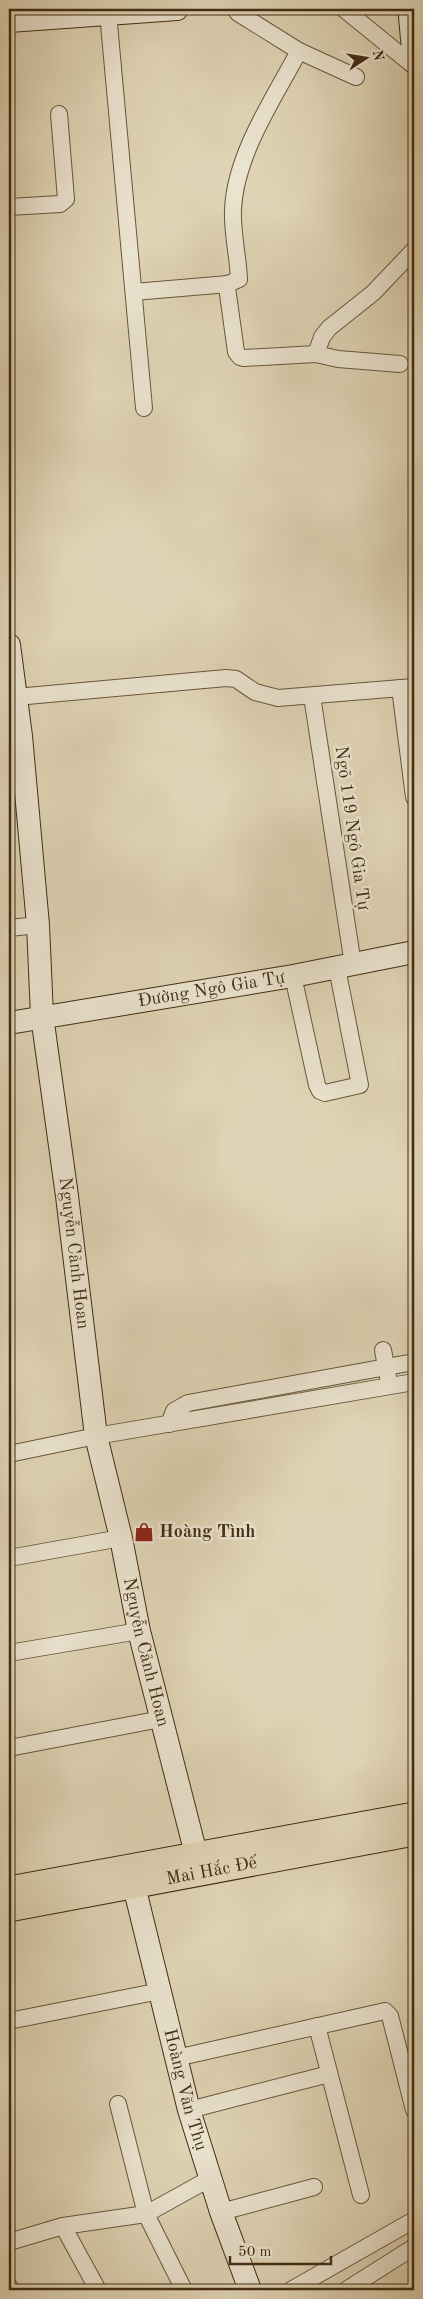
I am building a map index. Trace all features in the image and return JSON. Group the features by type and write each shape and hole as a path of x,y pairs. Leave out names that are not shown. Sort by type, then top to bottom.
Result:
{"main road":[{"name":"Mai Hắc Đế","path":"9,1909 134,1886 379,1829 414,1815"},
{"name":"Mai Hắc Đế","path":"9,1889 196,1854 379,1829 414,1833"}],"street":[{"path":"9,21 177,9"},
{"path":"235,9 238,13 299,51 356,77"},
{"path":"344,9 414,66"},
{"path":"108,13 144,408"},
{"path":"410,16 414,47"},
{"path":"134,292 228,284 239,279 232,220 236,186 248,148 299,51"},
{"path":"9,207 60,204 66,199 59,114"},
{"path":"316,354 322,337 329,328 373,294 414,250"},
{"path":"228,284 236,349 240,357 316,354 338,359 400,364"},
{"name":"Nguyễn Cảnh Hoan","path":"9,645 16,697 15,737 38,925 42,1016 67,1196 96,1436 121,1538 139,1631 196,1854"},
{"path":"16,697 226,678 236,679 255,692 278,698 407,687 414,796"},
{"name":"Ngõ 119 Ngô Gia Tự","path":"293,976 317,1085 320,1090 325,1093 360,1085 312,696"},
{"path":"9,928 38,925"},
{"name":"Đường Ngô Gia Tự","path":"9,1023 42,1016 293,976 414,952"},
{"path":"383,1350 390,1386"},
{"path":"169,1424 174,1411 188,1403 414,1362"},
{"path":"9,1454 96,1436 414,1382"},
{"path":"9,1558 121,1538"},
{"path":"9,1653 139,1631"},
{"path":"9,1748 161,1719"},
{"name":"Hoàng Văn Thụ","path":"134,1886 189,2110 220,2212 250,2290"},
{"path":"9,2021 160,1991"},
{"path":"176,2058 382,2011 389,2014 414,2110"},
{"path":"317,2026 361,2195"},
{"path":"189,2110 329,2074"},
{"path":"118,2104 146,2214 184,2290"},
{"path":"9,2242 63,2226 146,2214 210,2178"},
{"path":"220,2212 314,2187"},
{"path":"291,2290 414,2220"},
{"path":"63,2226 98,2290"},
{"path":"346,2290 414,2247"},
{"path":"9,2286 11,2290"}],"place":[{"name":"Hoàng Tình","path":"144,1532"}]}
